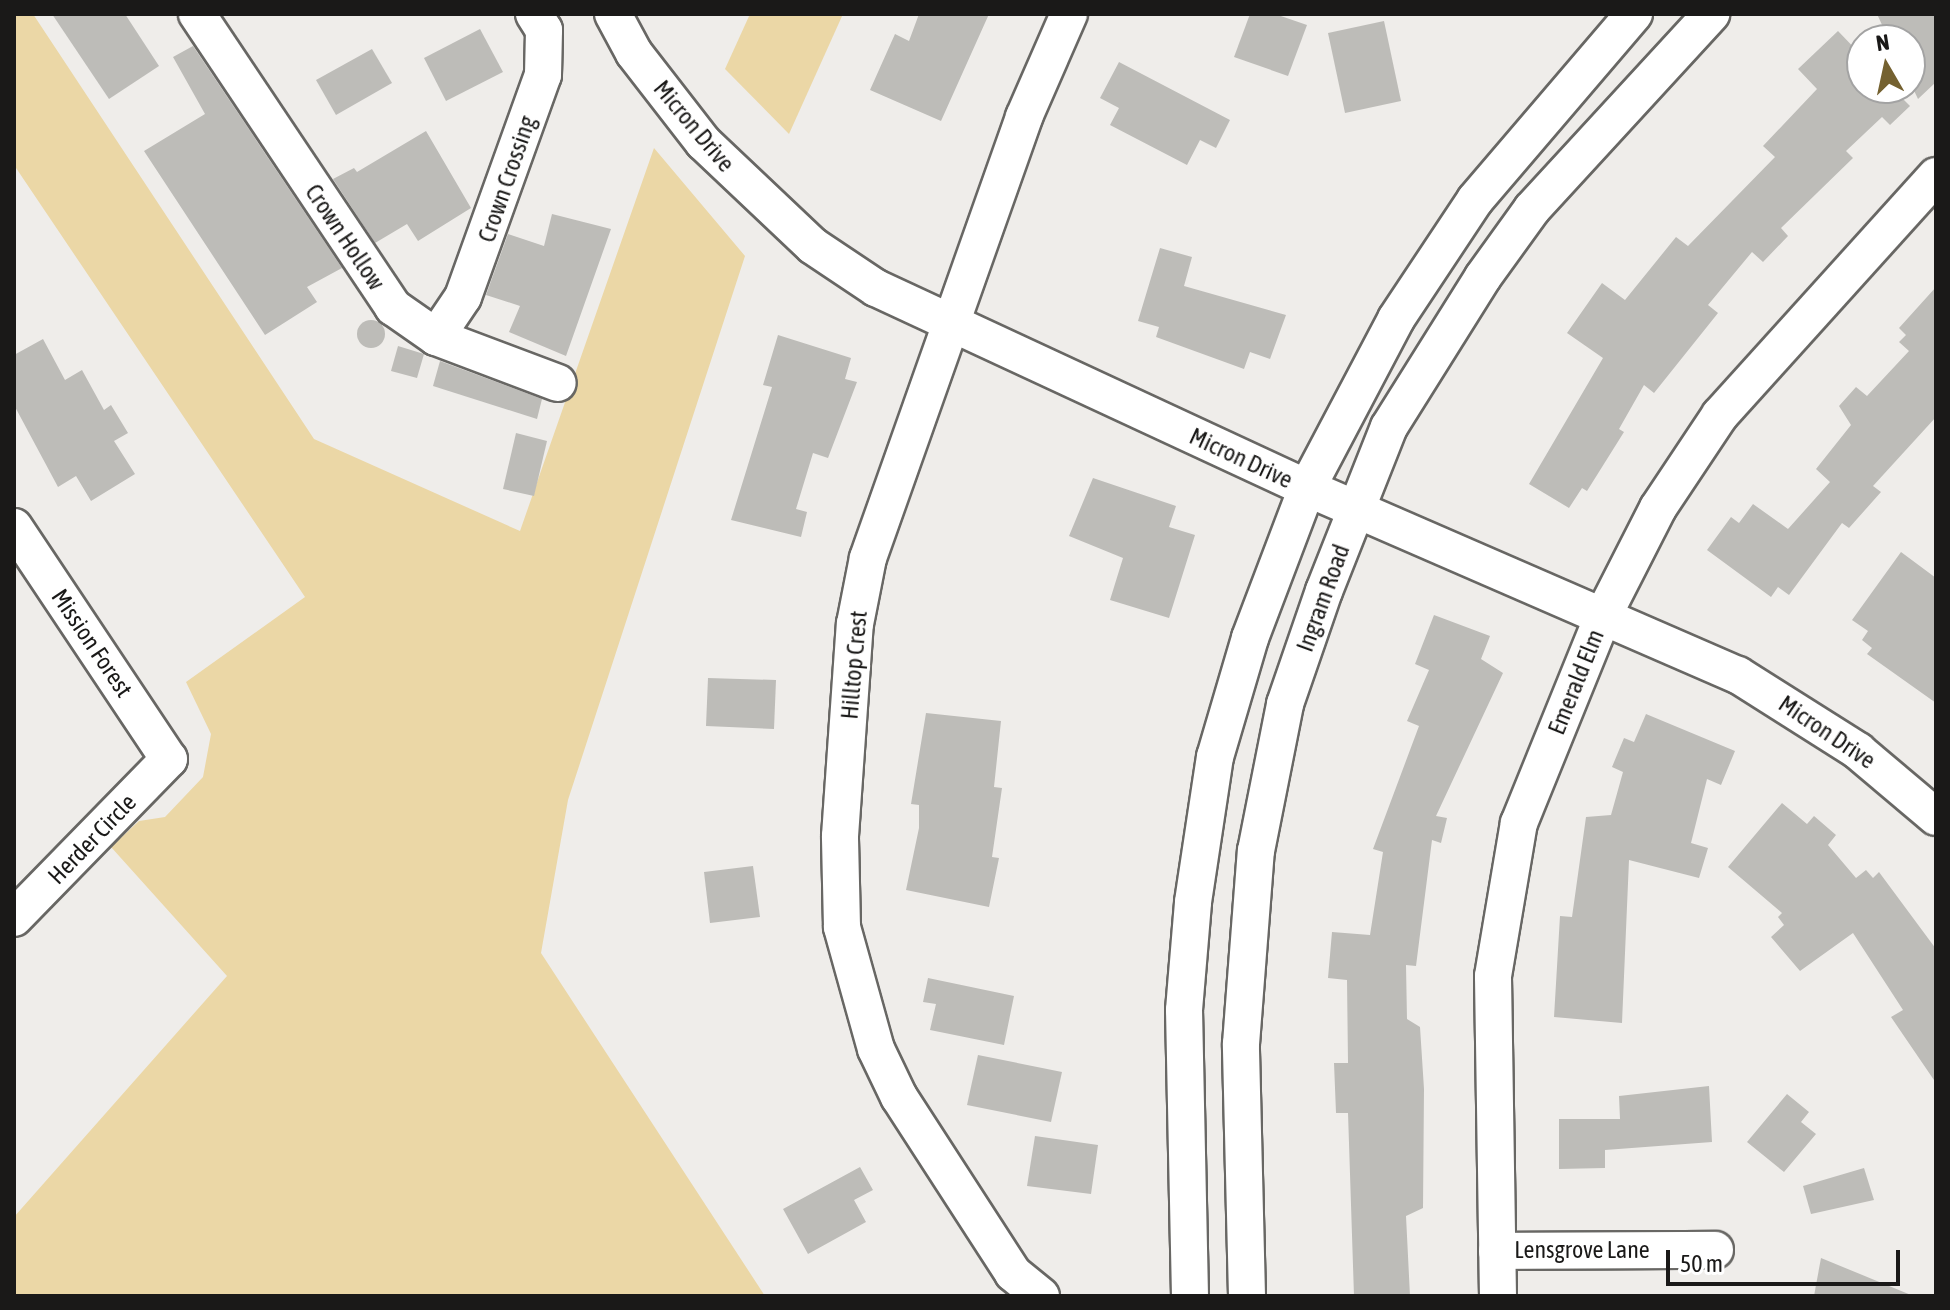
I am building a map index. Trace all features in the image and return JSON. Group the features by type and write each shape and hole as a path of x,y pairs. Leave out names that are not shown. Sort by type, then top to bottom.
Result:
{"street":[{"name":"Crown Hollow","path":"197,14 393,307 436,337 558,383"},
{"name":"Crown Crossing","path":"436,337 469,283 543,75 544,30 534,14"},
{"name":"Micron Drive","path":"613,14 634,53 703,142 813,246 876,288 1307,488 1604,614 1801,711 1917,795 1936,817"},
{"name":"Hilltop Crest","path":"1041,1296 1013,1273 899,1097 855,991 842,927 840,836 855,624 868,558 949,323 1069,14"},
{"path":"1190,1296 1184,1010 1193,902 1215,757 1250,638 1307,488 1354,391 1475,200 1634,14"},
{"name":"Ingram Road","path":"1247,1296 1241,1044 1256,851 1285,704 1389,427 1483,277 1532,209 1711,14"},
{"name":"Emerald Elm","path":"1498,1296 1493,976 1499,916 1519,823 1604,614 1658,508 1720,415 1936,176"},
{"name":"Mission Forest","path":"14,527 169,759"},
{"name":"Herder Circle","path":"14,918 169,759"},
{"name":"Lensgrove Lane","path":"1497,1251 1715,1250"}],"shaded area":[{"path":"14,14 33,14 314,439 520,531 654,148 745,256 568,800 541,953 765,1296 14,1296 14,1217 227,976 111,847 139,821 165,817 203,777 211,734 186,682 305,597 14,165"},
{"path":"750,14 843,14 789,134 725,69"}],"building":[{"path":"52,14 125,14 159,66 109,99"},
{"path":"919,14 989,14 941,121 870,90 895,34 909,41"},
{"path":"1250,14 1275,14 1307,25 1288,76 1234,57"},
{"path":"1877,14 1936,14 1936,82 1926,91 1926,24 1882,24"},
{"path":"1384,21 1401,101 1345,113 1328,33"},
{"path":"480,29 503,72 446,101 424,58"},
{"path":"1838,31 1846,39 1846,104 1910,106 1890,125 1882,117 1846,151 1853,158 1781,228 1788,236 1763,262 1752,252 1708,305 1718,313 1654,393 1644,385 1619,429 1624,432 1587,491 1582,488 1569,508 1529,484 1603,358 1567,333 1602,283 1625,300 1676,237 1688,246 1775,157 1763,146 1817,89 1798,69"},
{"path":"193,46 342,268 307,287 317,302 265,335 144,151 205,114 173,57"},
{"path":"372,49 392,83 336,115 316,80"},
{"path":"1119,62 1230,120 1216,148 1200,140 1187,165 1110,125 1119,108 1100,98"},
{"path":"426,131 471,208 418,241 407,224 375,243 333,179 354,168 357,172"},
{"path":"552,214 611,229 566,356 509,332 520,306 486,295 508,234 544,246"},
{"path":"1160,248 1192,257 1184,286 1286,315 1270,359 1250,352 1244,369 1156,337 1159,327 1138,321"},
{"path":"1936,287 1936,417 1873,486 1881,492 1849,528 1842,523 1789,595 1778,587 1771,597 1707,550 1731,517 1739,523 1753,504 1788,529 1830,482 1816,469 1851,425 1839,406 1856,387 1867,396 1909,351 1899,342 1906,335 1899,328"},
{"path":"371,320 381,324 385,334 381,344 371,348 361,344 357,334 361,324"},
{"path":"778,335 851,358 845,379 857,382 828,458 813,453 796,509 807,512 801,537 731,520 772,387 763,385"},
{"path":"43,339 65,380 82,370 104,410 111,405 128,433 114,441 135,474 91,501 76,476 58,487 14,405 14,355"},
{"path":"398,346 424,354 417,378 391,371"},
{"path":"440,361 542,399 537,419 433,386"},
{"path":"516,433 547,441 534,496 503,489"},
{"path":"1093,478 1176,506 1169,527 1195,535 1169,618 1110,600 1123,558 1069,536"},
{"path":"1901,552 1936,578 1936,703 1867,654 1872,648 1862,640 1868,631 1852,620"},
{"path":"1434,615 1490,636 1481,659 1503,673 1436,816 1447,818 1441,843 1432,840 1416,966 1406,965 1407,1019 1420,1027 1424,1089 1423,1208 1406,1216 1410,1296 1354,1296 1348,1113 1336,1113 1334,1063 1348,1063 1347,980 1328,978 1332,932 1370,935 1383,852 1373,849 1419,726 1407,721 1429,670 1415,664"},
{"path":"708,678 776,680 774,729 706,726"},
{"path":"926,713 1001,721 994,787 1002,788 992,857 999,858 989,907 906,890 919,828 919,805 911,804"},
{"path":"1646,714 1735,751 1721,785 1707,779 1691,843 1708,848 1699,878 1629,860 1622,1023 1554,1017 1560,916 1572,917 1586,817 1611,815 1623,772 1612,767 1624,738 1634,742"},
{"path":"1782,803 1807,824 1814,816 1836,835 1828,845 1856,878 1866,870 1873,878 1879,872 1936,949 1936,1083 1891,1017 1903,1010 1853,933 1800,971 1771,937 1784,925 1778,917 1782,913 1728,867"},
{"path":"753,866 760,917 710,923 704,872"},
{"path":"928,978 1014,996 1004,1045 930,1030 936,1004 923,1002"},
{"path":"978,1055 1062,1072 1051,1122 967,1105"},
{"path":"1709,1086 1712,1142 1605,1150 1605,1168 1559,1169 1559,1119 1620,1119 1619,1096"},
{"path":"1787,1094 1809,1112 1801,1122 1816,1134 1784,1172 1747,1142"},
{"path":"1035,1136 1098,1145 1091,1194 1027,1186"},
{"path":"860,1167 873,1190 854,1200 866,1222 808,1254 783,1209"},
{"path":"1864,1168 1874,1200 1811,1214 1803,1186"},
{"path":"1821,1258 1911,1295 1911,1296 1814,1296"}]}
